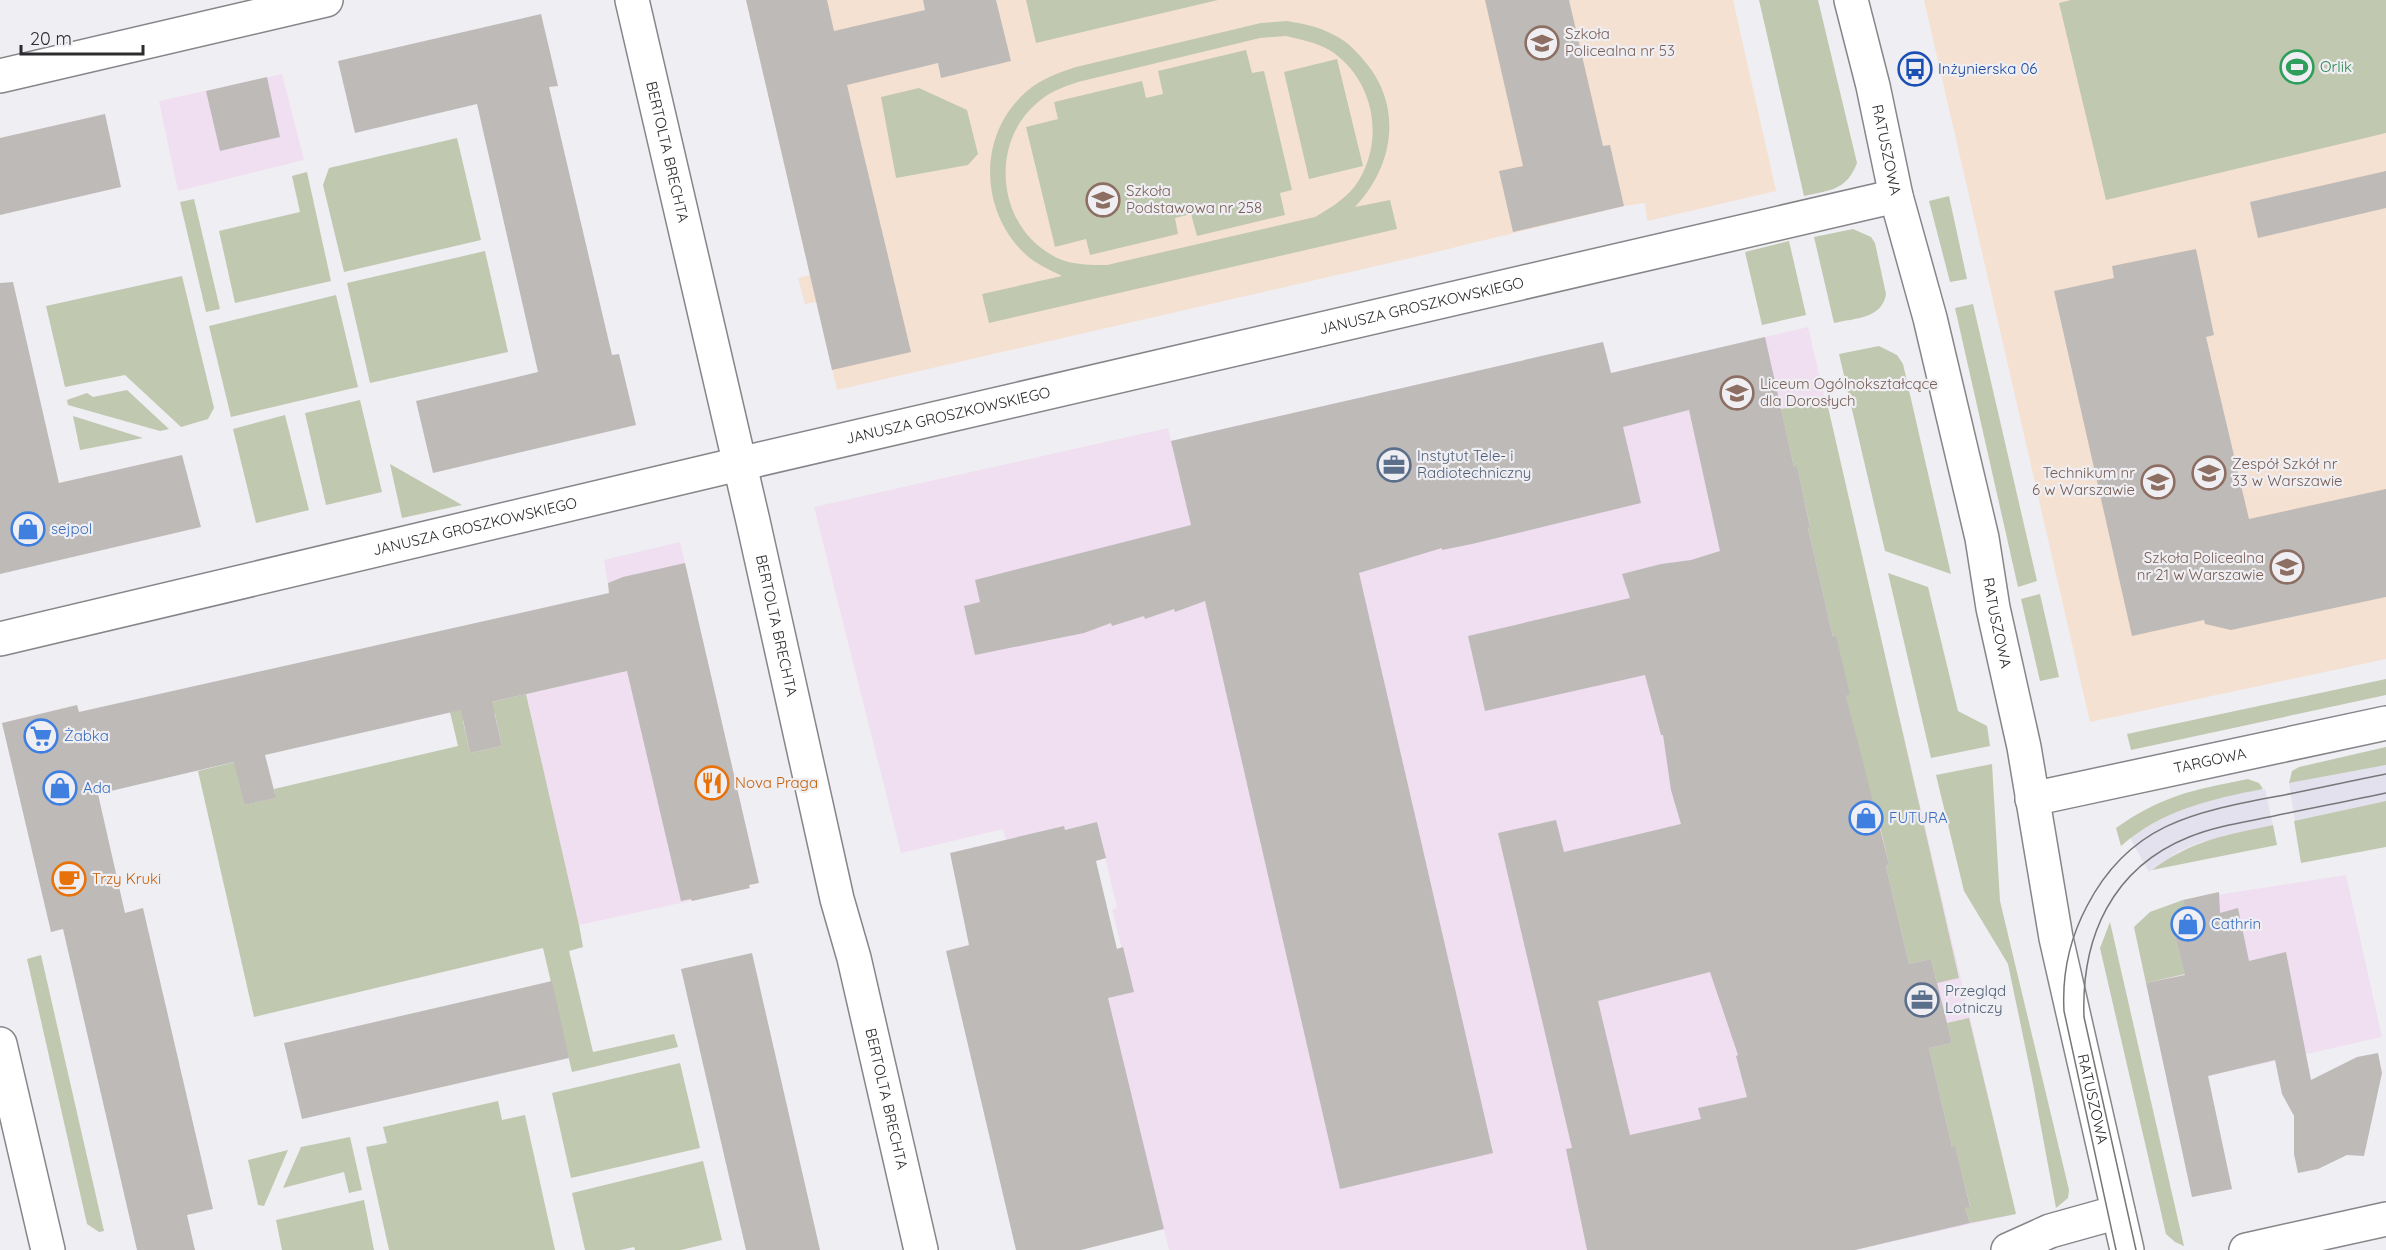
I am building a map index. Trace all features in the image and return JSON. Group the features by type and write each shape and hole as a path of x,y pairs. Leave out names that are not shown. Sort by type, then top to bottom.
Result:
{"street":[{"path":"0,76 326,0"},
{"name":"BERTOLTA BRECHTA","path":"632,0 835,887 854,958 921,1250"},
{"name":"RATUSZOWA","path":"1851,0 1873,86 1896,196 1930,318 1982,538 1993,608 2024,747 2056,938 2127,1250"},
{"name":"JANUSZA GROSZKOWSKIEGO","path":"0,639 739,464 1896,196"},
{"name":"TARGOWA","path":"2032,799 2386,723"},
{"path":"0,1044 48,1250"},
{"path":"2008,1250 2058,1229 2118,1212"},
{"path":"2246,1250 2386,1219"}],"shaded area":[{"name":"Szkoła Podstawowa nr 258","path":"746,0 1733,0 1776,191 1647,221 1645,203 1624,206 1424,255 837,390 817,302 805,304 798,278 810,275"},
{"name":"Zespół Szkół nr 33 w Warszawie","path":"1924,0 2386,0 2386,659 2090,722"},
{"path":"282,74 304,160 178,191 159,101"},
{"path":"1808,327 2016,1214 1854,1250 1169,1250 1107,998 1133,992 1112,910 1117,908 1097,822 1065,830 1063,826 1006,840 1003,829 901,853 814,507 1168,428 1171,441 1603,342 1611,373"},
{"path":"680,542 759,883 750,885 750,888 579,925 526,694 627,671 604,560"},
{"path":"2386,765 2386,801 2295,821 2289,783"},
{"path":"2265,789 2273,825 2198,843 2178,852 2149,872 2130,838 2163,817 2182,809 2219,797"},
{"path":"2346,875 2382,1037 2208,1076 2232,1189 2192,1197 2134,927 2150,912 2183,900"}],"green space":[{"path":"1026,0 1218,0 1036,43"},
{"path":"1759,0 1818,0 1857,163 1848,179 1836,188 1804,196"},
{"path":"2071,0 2386,0 2386,133 2106,200 2059,3"},
{"path":"1287,21 1324,30 1345,41 1367,64 1386,100 1389,137 1378,174 1355,207 1390,200 1397,229 989,323 982,294 1062,276 1036,263 1023,252 1009,234 998,214 992,193 990,171 993,149 1000,128 1011,108 1032,87 1069,69 1261,23","holes":["1286,36 1317,44 1334,53 1348,66 1359,81 1367,98 1372,115 1373,134 1370,152 1355,186 1337,203 1315,217 1107,265 1079,264 1062,260 1041,248 1024,231 1013,211 1007,188 1006,165 1011,142 1021,121 1042,99 1056,90 1078,82 1260,38"]},
{"path":"1246,50 1252,73 1264,71 1292,190 1280,193 1285,215 1197,236 1191,214 1175,218 1178,234 1090,255 1086,239 1055,247 1026,127 1058,119 1054,102 1142,81 1146,98 1163,94 1158,71"},
{"path":"1337,59 1363,166 1309,179 1284,72"},
{"path":"919,88 967,110 978,154 968,165 896,178 881,97"},
{"path":"457,138 481,240 344,272 323,185 329,168"},
{"path":"307,172 331,281 235,303 219,231 300,212 292,176"},
{"path":"1949,196 1967,279 1950,282 1929,201"},
{"path":"194,199 220,309 206,312 180,202"},
{"path":"1853,229 1871,237 1875,243 1886,294 1879,308 1873,313 1834,323 1814,237"},
{"path":"1789,241 1806,315 1762,325 1745,252"},
{"path":"485,251 508,352 370,383 347,283"},
{"path":"182,276 214,408 208,419 181,427 125,375 65,387 46,306"},
{"path":"336,295 358,387 231,417 209,326"},
{"path":"1973,304 2037,581 2018,587 1955,308"},
{"path":"1879,346 1897,355 1903,364 1951,574 1885,551 1839,354"},
{"path":"127,390 169,429 160,431 68,405 67,400 87,393 93,397"},
{"path":"360,400 382,492 326,505 305,413"},
{"path":"1821,403 1828,407 1959,978 1937,983 1931,959 1909,964 1886,866 1889,864 1875,805 1872,805 1846,696 1849,695 1808,528 1810,526 1797,467 1794,467 1781,409"},
{"path":"285,415 309,510 256,523 233,429"},
{"path":"73,416 143,438 80,450"},
{"path":"390,464 462,505 402,518"},
{"path":"1888,573 1928,587 1958,711 1987,726 1990,746 1931,758"},
{"path":"2040,594 2059,677 2040,681 2021,599"},
{"path":"2386,679 2386,695 2131,750 2127,734"},
{"path":"526,694 579,925 583,947 569,951 593,1052 674,1034 678,1047 572,1072 543,948 254,1017 198,771 243,760 237,773 244,805 275,798 274,789 458,746 450,712 470,708 463,721 470,753 502,746 495,714 484,704"},
{"path":"2386,747 2386,765 2289,783 2292,771 2299,767"},
{"path":"1992,764 2000,901 2069,1190 2068,1198 2056,1208 2008,964 1964,891 1936,775"},
{"path":"2248,779 2259,783 2263,789 2206,802 2170,815 2153,823 2121,846 2116,828 2149,808 2179,795"},
{"path":"2386,801 2386,847 2301,863 2294,821"},
{"path":"2273,825 2277,845 2152,870 2196,845"},
{"path":"2183,900 2188,920 2172,923 2185,974 2146,983 2134,927 2150,912"},
{"path":"2110,922 2184,1246 2166,1234 2100,948"},
{"path":"41,955 104,1231 99,1232 87,1224 27,959"},
{"path":"1969,1018 2016,1214 1970,1223 1965,1208 1970,1206 1955,1146 1952,1147 1929,1048 1952,1043 1947,1023"},
{"path":"680,1063 700,1148 571,1178 552,1093"},
{"path":"498,1101 502,1120 525,1115 555,1250 389,1250 366,1147 387,1143 383,1127"},
{"path":"350,1137 362,1190 349,1193 344,1172 283,1188 301,1147"},
{"path":"288,1150 264,1206 258,1205 248,1160"},
{"path":"703,1161 722,1240 681,1250 635,1250 634,1247 620,1250 585,1250 572,1193"},
{"path":"364,1200 374,1250 282,1250 276,1220"}],"building":[{"path":"746,0 827,0 834,31 925,10 923,0 996,0 1011,61 941,78 938,63 847,85 911,352 832,370"},
{"path":"1485,0 1569,0 1603,146 1610,145 1624,206 1513,232 1499,171 1523,166"},
{"path":"541,14 558,86 549,87 612,355 619,354 636,425 433,473 416,401 538,372 477,104 355,133 338,61"},
{"path":"267,77 280,137 220,151 206,91"},
{"path":"105,114 121,187 0,215 0,138"},
{"path":"2386,171 2386,208 2258,238 2250,202"},
{"path":"2196,249 2214,335 2206,337 2249,519 2386,489 2386,597 2231,630 2205,624 2204,620 2132,636 2054,291 2114,278 2112,266"},
{"path":"13,282 59,483 182,455 201,527 0,574 0,283"},
{"path":"1765,337 1794,467 1797,466 1810,527 1808,528 1833,637 1836,636 1850,695 1846,696 1889,864 1886,866 1909,964 1931,959 1952,1043 1929,1048 1952,1147 1955,1145 1970,1207 1965,1208 1970,1223 1855,1250 1587,1250 1566,1149 1572,1148 1498,833 1556,820 1564,852 1681,824 1671,790 1663,735 1661,735 1645,675 1485,711 1468,636 1630,598 1622,574 1661,564 1691,560 1720,551 1689,410 1623,427 1641,503 1472,544 1442,550 1442,548 1359,573 1493,1153 1340,1189 1205,601 1175,612 1174,609 1145,619 1144,616 1112,626 1111,623 1084,633 975,655 964,606 980,602 975,580 1191,525 1171,441 1603,342 1611,373","holes":["1710,972 1738,1055 1736,1056 1747,1097 1698,1108 1701,1119 1630,1135 1598,1001"]},
{"path":"685,563 759,883 749,885 750,888 692,901 691,899 681,901 627,671 492,702 502,746 470,753 461,710 265,755 276,798 244,805 234,762 98,794 125,913 143,908 213,1209 187,1215 195,1250 137,1250 63,929 51,932 2,723 77,705 79,712 609,593 608,583 623,577"},
{"path":"1097,822 1106,858 1096,861 1117,949 1123,947 1134,992 1108,998 1164,1229 1081,1250 1016,1250 946,951 969,945 950,853 1064,826 1065,830"},
{"path":"2219,892 2220,913 2238,908 2249,961 2286,952 2311,1080 2357,1057 2378,1053 2382,1073 2364,1156 2347,1155 2318,1169 2298,1173 2294,1154 2294,1116 2282,1094 2275,1060 2208,1076 2232,1189 2192,1197 2146,983 2185,975 2172,923 2188,920 2183,900"},
{"path":"752,953 820,1250 746,1250 681,969"},
{"path":"552,981 569,1058 302,1119 284,1043"}],"tram line":[{"path":"2116,1250 2064,1011 2064,984 2068,957 2087,906 2104,878 2123,856 2144,839 2168,826 2220,808 2386,774"},
{"path":"2136,1250 2084,1017 2084,988 2088,959 2106,909 2121,886 2140,867 2162,850 2189,837 2231,825 2386,793"}],"place":[{"name":"Szkoła Policealna nr 53","path":"1542,43"},
{"name":"Orlik","path":"2297,67"},
{"name":"Inżynierska 06","path":"1915,69"},
{"name":"Szkoła Podstawowa nr 258","path":"1103,200"},
{"name":"Liceum Ogólnokształcące dla Dorosłych","path":"1737,393"},
{"name":"Instytut Tele- i Radiotechniczny","path":"1394,465"},
{"name":"Zespół Szkół nr 33 w Warszawie","path":"2209,473"},
{"name":"Technikum nr 6 w Warszawie","path":"2158,482"},
{"name":"sejpol","path":"28,529"},
{"name":"Szkoła Policealna nr 21 w Warszawie","path":"2287,567"},
{"name":"Żabka","path":"41,736"},
{"name":"Nova Praga","path":"712,783"},
{"name":"Ada","path":"60,788"},
{"name":"FUTURA","path":"1866,818"},
{"name":"Trzy Kruki","path":"69,879"},
{"name":"Cathrin","path":"2188,924"},
{"name":"Przegląd Lotniczy","path":"1922,1000"}]}
